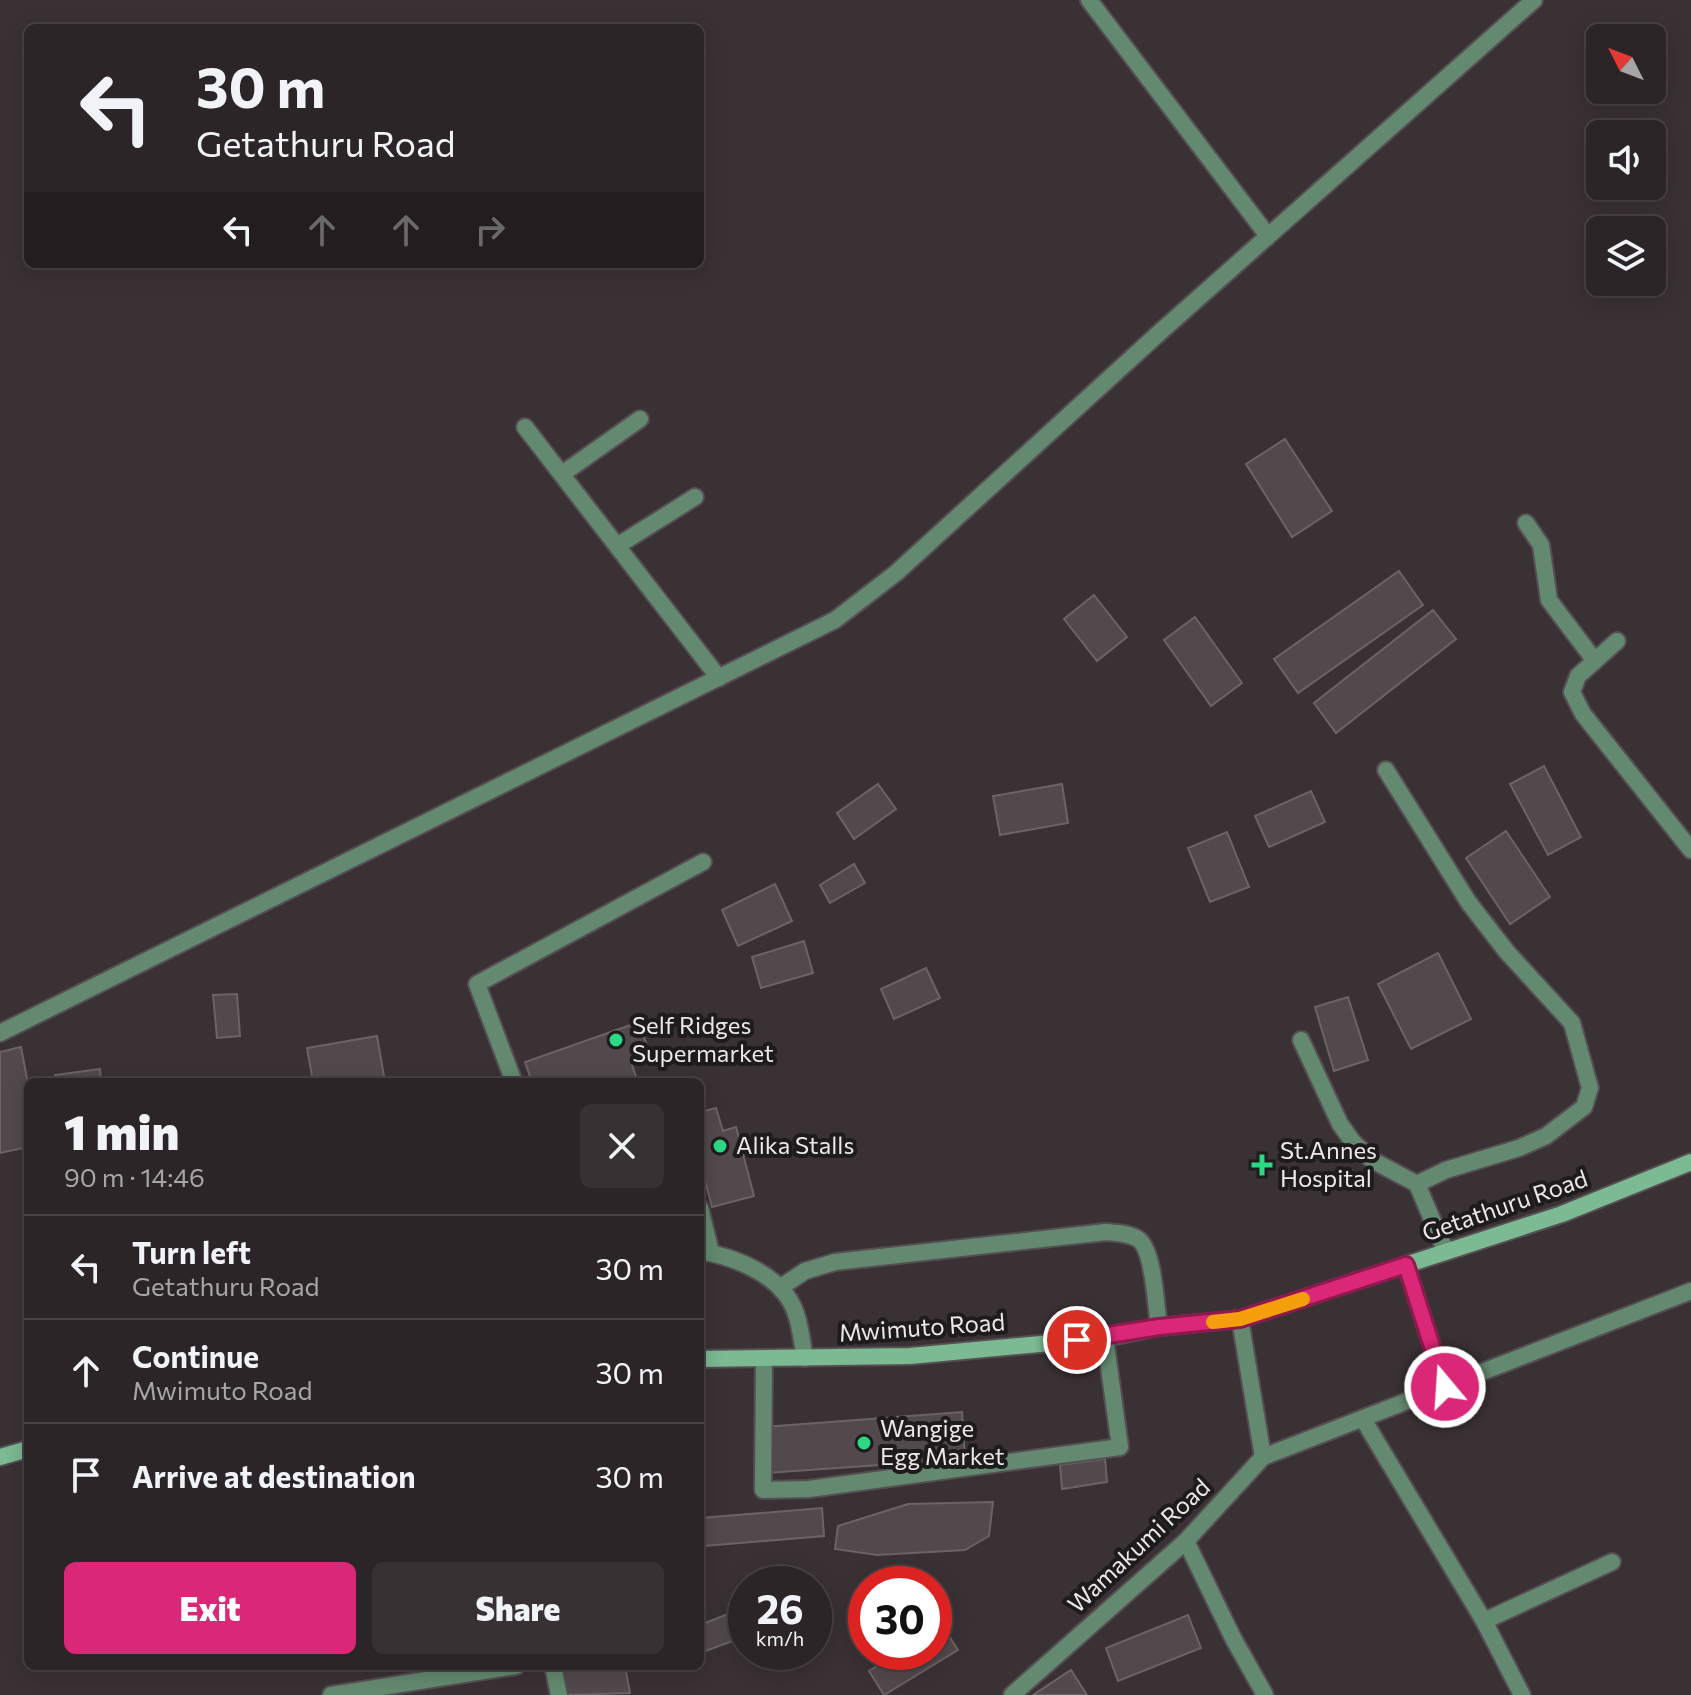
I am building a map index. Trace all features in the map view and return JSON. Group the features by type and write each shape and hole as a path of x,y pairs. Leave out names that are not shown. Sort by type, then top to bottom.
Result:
{"main road":[{"name":"Getathuru Road","path":"1240,1319 1562,1214 1691,1162"},
{"name":"Mwimuto Road","path":"704,1359 910,1356 1105,1338 1159,1327 1240,1319"},
{"path":"0,1457 24,1450"}],"street":[{"path":"1089,0 1268,236"},
{"path":"0,1033 835,620 896,573 1534,0"},
{"path":"562,474 640,419"},
{"path":"525,427 719,678"},
{"path":"617,546 695,497"},
{"path":"1526,523 1541,545 1549,600 1595,661"},
{"path":"1617,641 1578,676 1572,692 1691,850"},
{"path":"1386,770 1469,903 1507,952 1572,1023 1590,1088 1584,1107 1546,1136 1519,1148 1446,1170 1417,1184"},
{"path":"512,1078 477,984 703,862"},
{"path":"1301,1040 1324,1095 1353,1142 1372,1160 1417,1184 1446,1252"},
{"path":"781,1287 805,1271 835,1262 1119,1233 1138,1239 1147,1250 1159,1327"},
{"path":"706,1252 754,1269 781,1287 796,1312 805,1358"},
{"path":"1406,1265 1445,1387"},
{"path":"1240,1319 1263,1457 1691,1291"},
{"path":"764,1358 763,1490 809,1489 1120,1447 1105,1338"},
{"path":"1363,1419 1484,1621 1522,1695"},
{"name":"Wamakumi Road","path":"1012,1695 1186,1541 1263,1457"},
{"path":"1186,1541 1233,1638 1265,1695"},
{"path":"1484,1621 1612,1562"},
{"path":"331,1695 490,1670"},
{"path":"554,1670 559,1695"}],"building":[{"path":"1285,439 1332,511 1292,537 1246,464"},
{"path":"1399,571 1423,605 1298,693 1274,659"},
{"path":"1094,595 1127,637 1097,661 1064,619"},
{"path":"1433,610 1456,639 1336,733 1314,703"},
{"path":"1195,617 1242,683 1211,706 1164,640"},
{"path":"1544,766 1581,837 1548,855 1510,784"},
{"path":"878,784 896,809 854,839 837,813"},
{"path":"1062,784 1068,823 1000,835 993,796"},
{"path":"1311,791 1325,822 1269,847 1255,816"},
{"path":"1506,831 1550,897 1510,924 1466,858"},
{"path":"1227,832 1249,887 1210,902 1188,848"},
{"path":"854,864 865,883 830,903 820,885"},
{"path":"775,884 792,921 738,946 722,910"},
{"path":"804,941 813,973 761,988 752,957"},
{"path":"1438,953 1471,1019 1411,1049 1378,984"},
{"path":"926,968 940,998 894,1019 881,989"},
{"path":"237,994 240,1036 217,1038 213,995"},
{"path":"1348,997 1368,1060 1334,1071 1315,1007"},
{"name":"Self Ridges Supermarket","path":"639,1022 651,1058 632,1065 637,1078 531,1078 525,1062"},
{"path":"377,1036 384,1078 312,1078 307,1048"},
{"path":"21,1047 27,1078 24,1078 24,1148 0,1153 0,1052"},
{"path":"100,1069 101,1078 55,1078 55,1075"},
{"name":"Alika Stalls","path":"716,1108 723,1131 736,1127 754,1196 712,1207 704,1176 704,1111"},
{"name":"Wangige Egg Market","path":"962,1412 965,1459 767,1473 764,1427"},
{"path":"1105,1459 1107,1482 1062,1489 1060,1465"},
{"path":"993,1502 989,1536 965,1550 877,1555 835,1549 838,1526 908,1504"},
{"path":"822,1508 824,1536 704,1546 704,1518"},
{"path":"728,1614 728,1643 704,1652 704,1623"},
{"path":"1188,1615 1201,1648 1118,1681 1106,1648"},
{"path":"558,1670 626,1670 630,1693 563,1695"},
{"path":"871,1670 925,1670 884,1695"},
{"path":"1071,1670 1087,1695 1033,1695"}],"slow traffic":[{"path":"1213,1322 1240,1319 1303,1299"}],"place":[{"name":"Self Ridges Supermarket","path":"616,1040"},
{"name":"Alika Stalls","path":"720,1146"},
{"name":"St.Annes Hospital","path":"1262,1165"},
{"name":"Wangige Egg Market","path":"864,1443"}],"route":[{"path":"1077,1340 1105,1338 1159,1327 1240,1319 1406,1265 1445,1387"}]}
